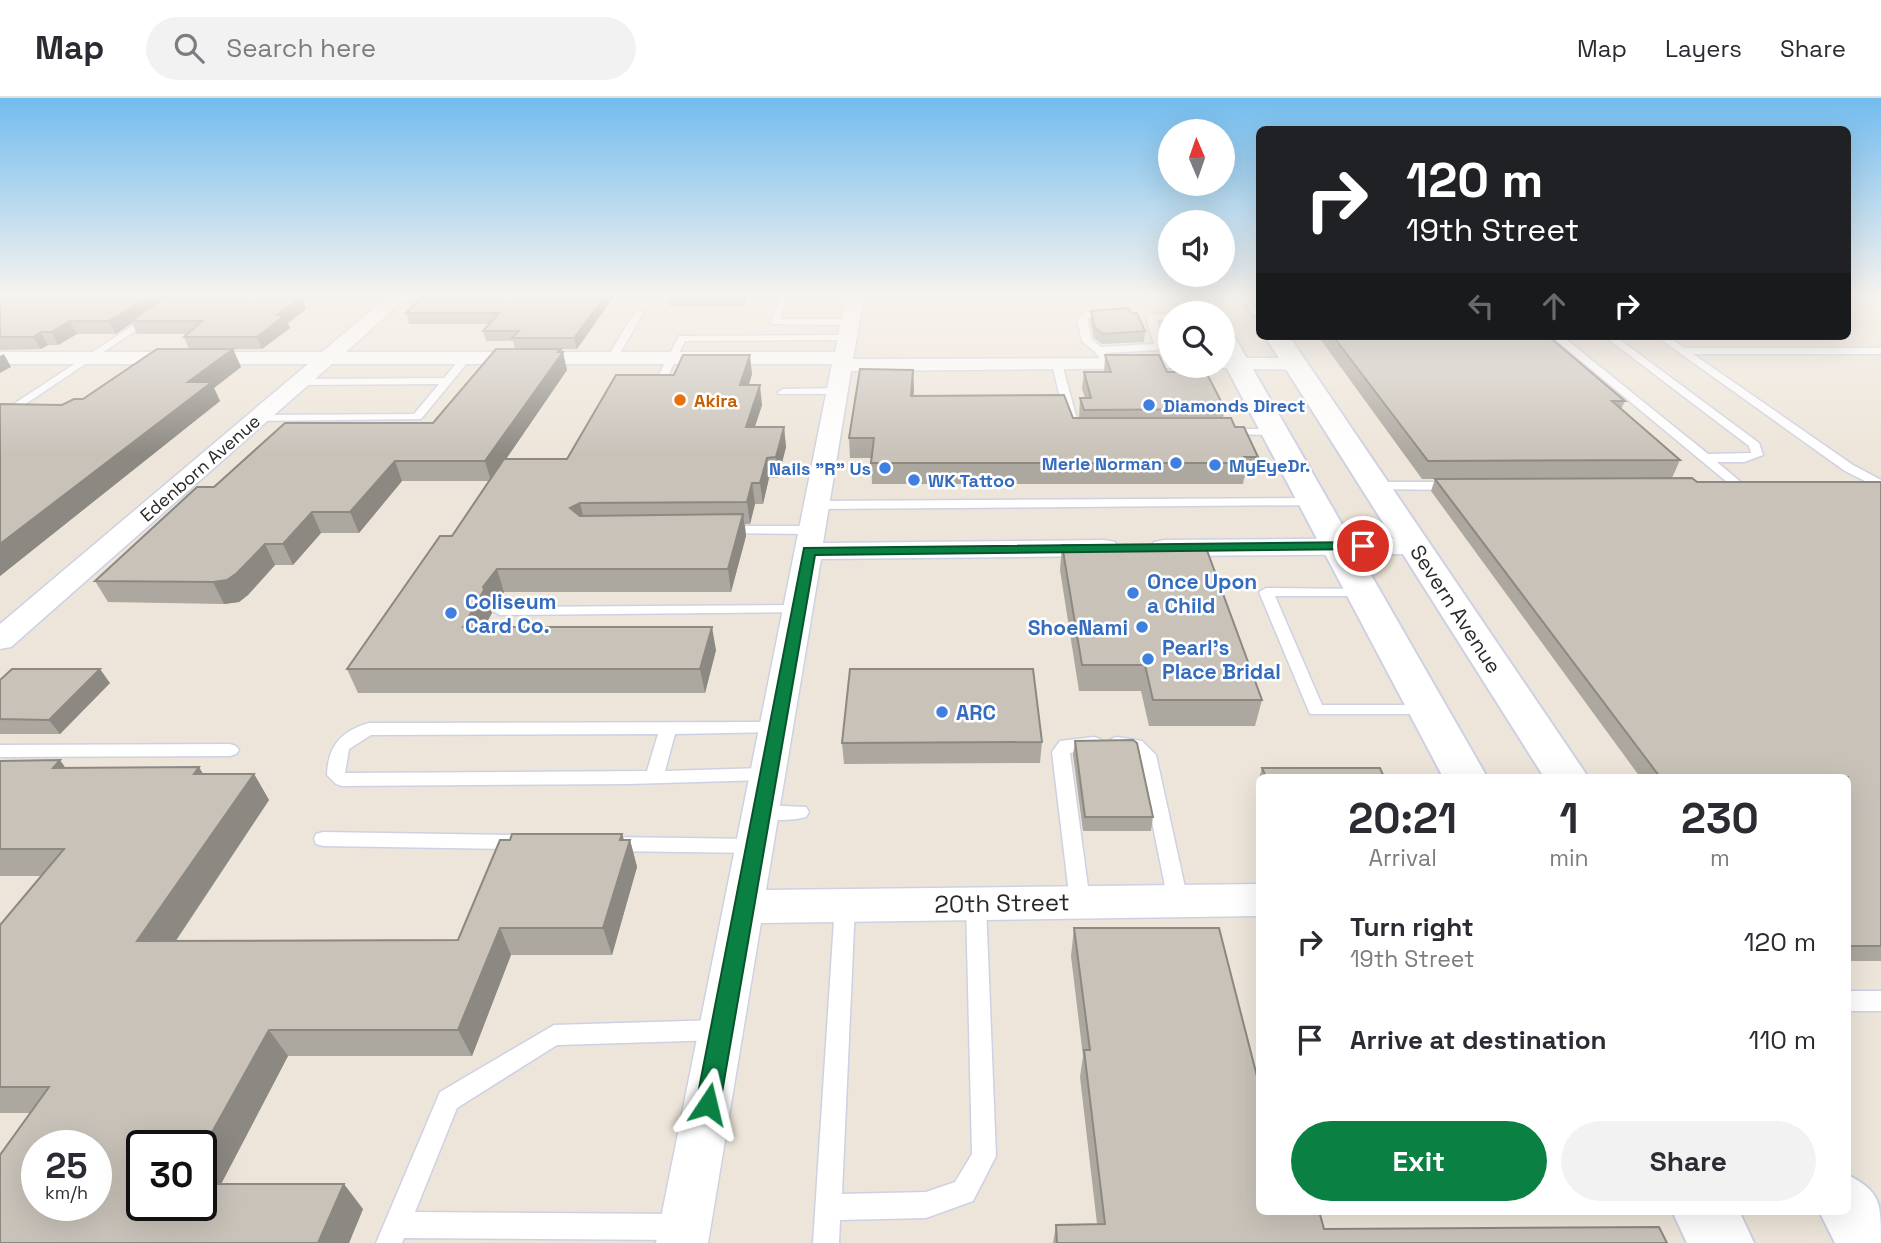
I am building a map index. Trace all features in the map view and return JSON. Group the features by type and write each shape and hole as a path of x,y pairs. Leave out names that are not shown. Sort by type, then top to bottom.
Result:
{"street":[{"name":"Edenborn Avenue","path":"5,630 338,348"},
{"path":"0,358 671,358 800,348"},
{"path":"684,1235 845,348"},
{"path":"884,348 1057,364 1103,357 1158,363"},
{"path":"1235,354 1286,350"},
{"name":"Severn Avenue","path":"1286,350 1564,774"},
{"path":"1235,366 1275,432 1463,774"},
{"path":"813,529 1132,548 1414,546"},
{"name":"20th Street","path":"744,907 1256,900"},
{"path":"1851,1211 1872,1243"},
{"path":"1706,1215 1722,1243"}],"lane":[{"path":"0,419 106,348"},
{"path":"612,358 618,348"},
{"path":"783,392 841,348"},
{"path":"1094,348 1103,357 1149,348"},
{"path":"1571,348 1704,458 1745,485 1713,484"},
{"path":"1626,348 1755,445 1757,455 1744,458 1704,458"},
{"path":"1678,348 1849,468 1880,484"},
{"path":"1682,351 1881,351"},
{"path":"258,418 417,417 467,357"},
{"path":"136,372 156,358"},
{"path":"658,386 671,358"},
{"path":"1057,364 1075,433"},
{"path":"299,382 447,381"},
{"path":"0,419 27,419"},
{"path":"1218,432 1275,432"},
{"path":"1843,483 1880,484"},
{"path":"1376,486 1462,489"},
{"path":"705,530 813,529 1314,502"},
{"path":"1363,592 1266,592 1316,710 1428,710"},
{"path":"500,611 798,609"},
{"path":"768,774 342,780 336,775 336,763 338,750 345,742 369,729 777,727"},
{"path":"654,777 668,728"},
{"path":"1080,902 1061,751 1066,745 1097,743 1136,745 1147,755 1178,901"},
{"path":"0,751 230,750"},
{"path":"761,812 800,812"},
{"path":"323,839 541,842"},
{"path":"596,844 755,846"},
{"path":"828,1207 926,1205 964,1192 984,1156 976,904"},
{"path":"826,1243 845,905"},
{"path":"1852,997 1881,1001"},
{"path":"684,1235 392,1234 448,1100 554,1035 722,1030"}],"building":[{"path":"1342,348 1563,348 1625,401 1612,401 1680,460 1428,461"},
{"path":"157,349 233,349 188,382 212,382 0,544 0,404 62,405 74,399 83,399"},
{"path":"496,349 561,349 558,352 563,352 485,461 395,461 350,512 312,512 283,544 265,544 227,580 95,581 197,487 214,487 285,423 433,423"},
{"path":"683,355 750,355 740,385 760,385 746,427 784,427 776,457 767,458 760,483 752,483 747,502 580,503 570,508 580,516 743,514 728,569 497,569 483,587 484,590 463,627 712,627 700,669 347,669 440,536 452,536 504,459 567,459 616,375 674,375"},
{"path":"1105,355 1158,355 1158,378 1209,378 1225,409 1084,410 1080,398 1091,398 1084,372 1111,372"},
{"path":"860,369 913,370 911,396 1064,395 1073,418 1231,418 1235,427 1244,427 1258,457 1244,457 1247,463 871,463 874,438 849,438"},
{"path":"1692,478 1697,482 1881,482 1881,946 1851,946 1851,774 1658,774 1435,479"},
{"path":"1062,545 1205,545 1262,700 1153,700 1145,665 1082,665"},
{"path":"12,669 100,669 49,720 0,719 0,680"},
{"name":"ARC","path":"850,669 1033,669 1042,742 842,743"},
{"path":"1133,740 1137,743 1153,817 1085,817 1075,741"},
{"path":"60,760 53,768 199,767 194,774 254,774 137,941 458,940 500,840 510,840 512,834 622,834 620,840 630,840 603,928 500,928 458,1030 269,1030 213,1130 126,1130 126,1221 217,1221 217,1184 344,1184 318,1243 0,1243 0,1155 49,1087 0,1087 0,925 64,849 0,849 0,761"},
{"path":"1262,768 1380,768 1383,774 1265,774"},
{"path":"1074,928 1219,928 1256,1072 1256,1215 1320,1215 1324,1229 1659,1227 1667,1243 1057,1243 1056,1225 1105,1224 1084,1050 1090,1050"}],"place":[{"name":"Akira","path":"680,400"},
{"name":"Diamonds Direct","path":"1149,405"},
{"name":"Merle Norman","path":"1176,463"},
{"name":"MyEyeDr.","path":"1215,465"},
{"name":"Nails \"R\" Us","path":"885,468"},
{"name":"WK Tattoo","path":"914,480"},
{"name":"Once Upon a Child","path":"1133,593"},
{"name":"Coliseum Card Co.","path":"451,613"},
{"name":"ShoeNami","path":"1142,627"},
{"name":"Pearl's Place Bridal","path":"1148,659"},
{"name":"ARC","path":"942,712"}],"route":[{"path":"708,1104 809,551 1363,546"}]}
